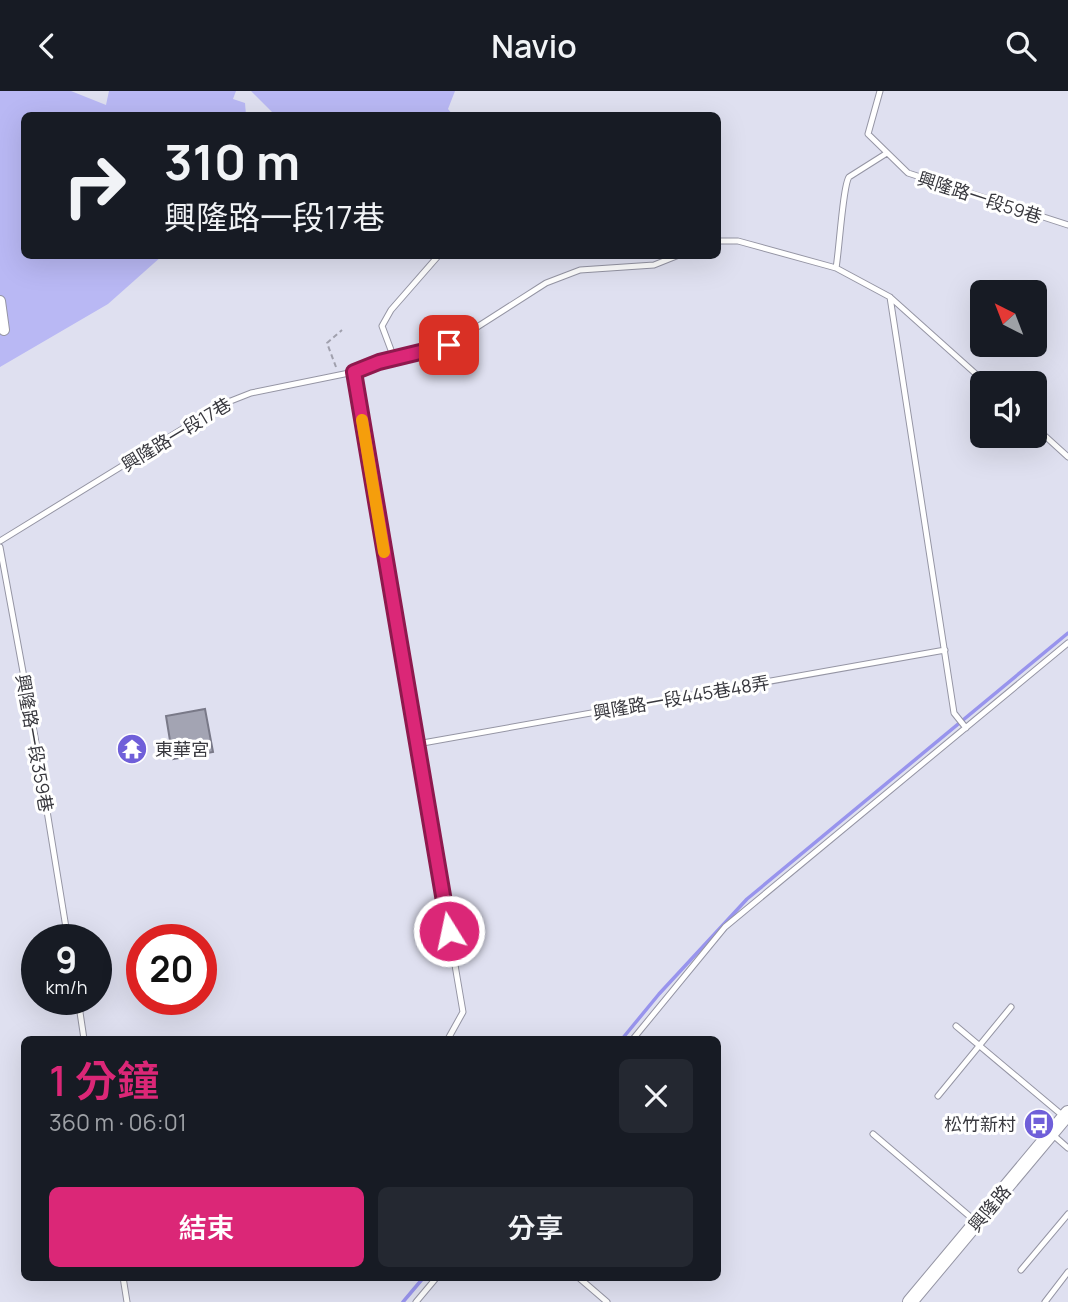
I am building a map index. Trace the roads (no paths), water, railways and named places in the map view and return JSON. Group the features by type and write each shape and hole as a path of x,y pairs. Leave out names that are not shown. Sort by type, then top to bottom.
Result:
{"street":[{"path":"0,301 4,330"},
{"name":"興隆路","path":"910,1302 1066,1115"}],"lane":[{"name":"興隆路一段59巷","path":"880,91 868,134 908,173 1068,225"},
{"path":"836,268 844,183 887,153"},
{"path":"721,241 738,241 836,268 890,297 973,371"},
{"path":"394,358 382,326 391,310 436,259"},
{"name":"興隆路一段17巷","path":"0,541 223,404 251,393 354,372 394,358 449,345 546,283 580,270 654,265 669,259"},
{"path":"890,297 954,713 965,727"},
{"path":"354,372 463,1011 450,1036"},
{"path":"1047,438 1068,457"},
{"name":"興隆路一段359巷","path":"0,547 65,924"},
{"path":"635,1036 725,927 1068,643"},
{"name":"興隆路一段445巷48弄","path":"417,744 945,650"},
{"path":"938,1096 1011,1007"},
{"path":"80,1015 84,1036"},
{"path":"956,1026 1066,1115"},
{"path":"1051,1133 1068,1148"},
{"path":"873,1134 976,1223"},
{"path":"1021,1270 1068,1214"},
{"path":"1045,1302 1068,1272"},
{"path":"124,1281 127,1302"},
{"path":"416,1302 434,1281"},
{"path":"583,1281 607,1302"}],"waterway":[{"path":"624,1036 659,994 747,899 1068,633"},
{"path":"403,1302 421,1281"}],"place":[{"name":"東華宮","path":"132,749"},
{"name":"松竹新村","path":"1039,1124"}]}
